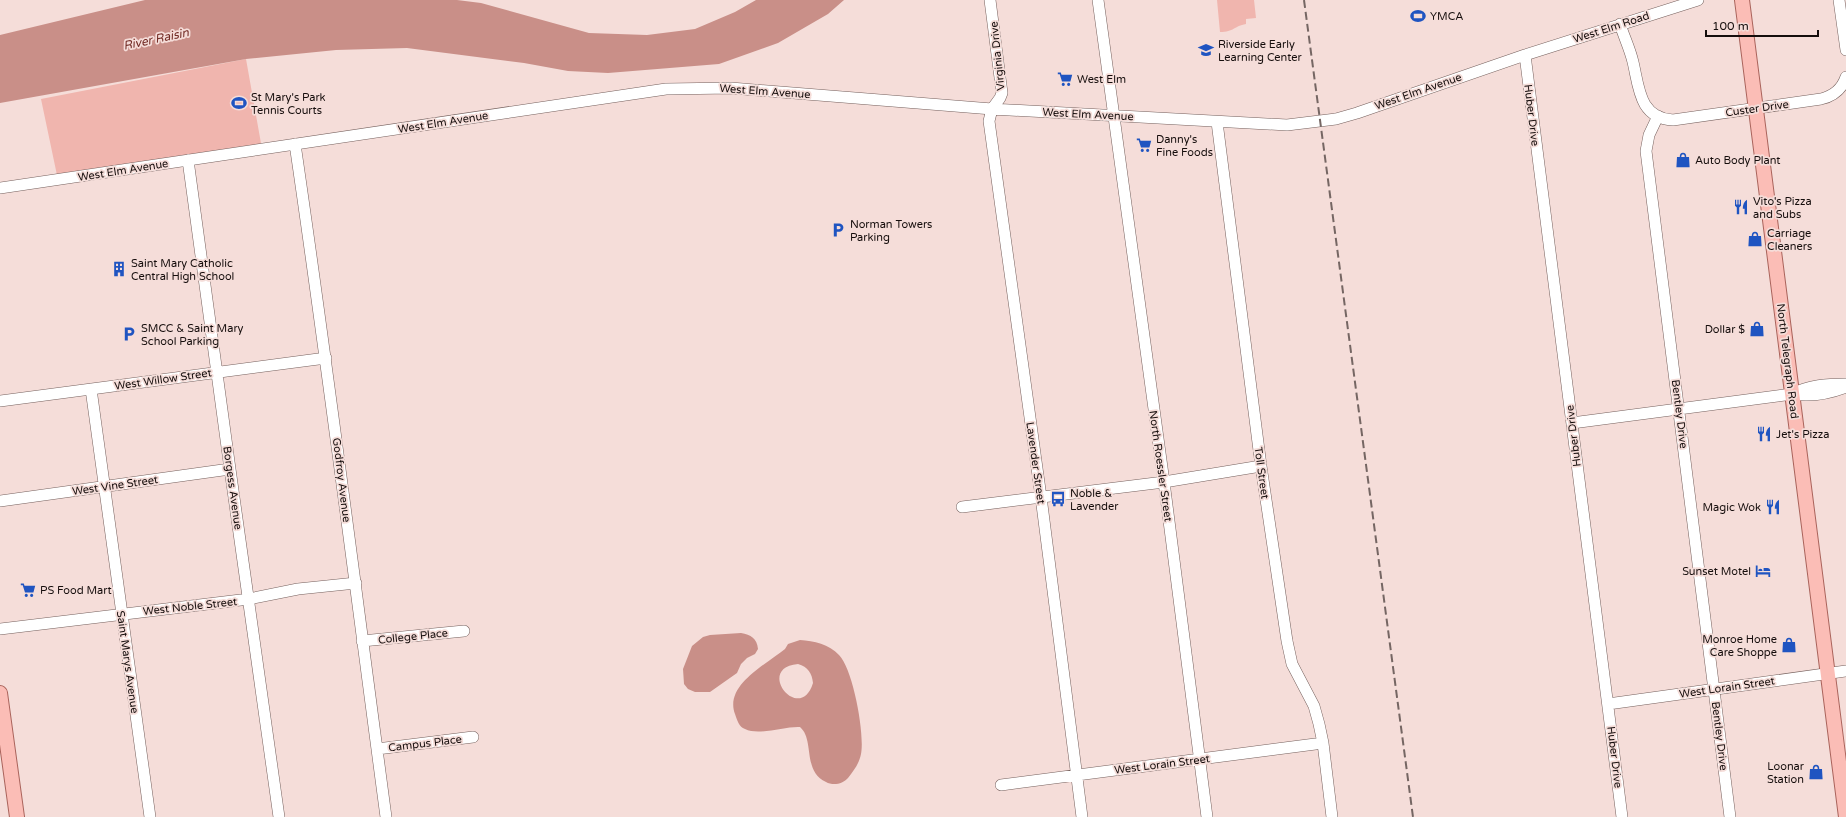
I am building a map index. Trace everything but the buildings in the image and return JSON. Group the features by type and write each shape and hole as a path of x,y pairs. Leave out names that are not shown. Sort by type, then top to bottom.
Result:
{"main road":[{"name":"North Telegraph Road","path":"1743,1 1846,817"},
{"path":"0,694 17,817"}],"street":[{"name":"Virginia Drive","path":"990,0 1002,93 992,109"},
{"name":"North Roessler Street","path":"1098,0 1164,482 1207,817"},
{"name":"West Elm Road","path":"1524,55 1698,0"},
{"path":"1839,0 1846,50"},
{"path":"1620,24 1633,61 1641,98 1646,107 1658,116"},
{"name":"West Elm Avenue","path":"0,188 666,89 731,88 992,109 1287,125 1336,119 1524,55"},
{"name":"Huber Drive","path":"1524,55 1622,817"},
{"name":"Custer Drive","path":"1658,116 1673,120 1828,97 1838,90 1846,77"},
{"name":"Lavender Street","path":"992,109 989,121 1041,497 1082,817"},
{"name":"Bentley Drive","path":"1658,116 1649,135 1646,151 1680,409 1730,817"},
{"name":"Toll Street","path":"1217,122 1261,466 1292,664 1314,706 1323,743 1332,817"},
{"name":"Godfroy Avenue","path":"295,144 326,358 386,817"},
{"name":"Borgess Avenue","path":"188,160 279,817"},
{"name":"West Willow Street","path":"0,401 326,358"},
{"path":"1792,394 1804,388 1830,384 1846,384"},
{"path":"1572,423 1792,394 1805,396 1831,393 1846,387"},
{"name":"Saint Marys Avenue","path":"91,388 150,817"},
{"path":"962,506 1164,482 1261,466"},
{"name":"West Vine Street","path":"0,501 230,469"},
{"name":"West Noble Street","path":"0,629 250,599 298,589 356,584"},
{"name":"College Place","path":"362,641 464,631"},
{"name":"West Lorain Street","path":"1608,704 1846,671"},
{"name":"Campus Place","path":"377,749 473,737"},
{"name":"West Lorain Street","path":"1001,785 1323,743"}],"shaded area":[{"path":"1217,0 1254,0 1256,18 1246,19 1246,24 1228,31 1220,32"},
{"path":"246,59 262,149 58,180 41,99"}],"water":[{"name":"River Raisin","path":"145,0 457,0 481,3 589,33 647,35 695,29 735,12 756,0 844,0 828,14 778,43 719,64 608,73 568,71 524,63 407,48 336,50 246,59 0,103 0,35"},
{"path":"741,633 751,636 755,640 758,649 755,654 747,658 741,664 737,673 710,692 695,692 688,689 684,684 683,669 692,646 703,637 710,635"},
{"path":"800,640 811,641 831,648 844,662 849,674 857,702 862,745 858,764 848,778 841,783 832,784 826,782 814,771 807,740 800,727 757,732 745,729 738,723 733,703 741,685 749,676 785,649 788,644","holes":["798,664 809,671 812,676 813,683 807,694 799,698 791,696 784,691 780,683 780,675 785,668"]}],"railway":[{"path":"1304,0 1413,817"}],"place":[{"name":"YMCA","path":"1418,16"},
{"name":"Riverside Early Learning Center","path":"1206,50"},
{"name":"West Elm","path":"1065,79"},
{"name":"St Mary's Park Tennis Courts","path":"239,103"},
{"name":"Danny's Fine Foods","path":"1144,145"},
{"name":"Auto Body Plant","path":"1683,160"},
{"name":"Vito's Pizza and Subs","path":"1741,207"},
{"name":"Norman Towers Parking","path":"838,230"},
{"name":"Carriage Cleaners","path":"1755,239"},
{"name":"Saint Mary Catholic Central High School","path":"119,269"},
{"name":"Dollar $","path":"1757,329"},
{"name":"SMCC & Saint Mary School Parking","path":"129,334"},
{"name":"Jet's Pizza","path":"1764,434"},
{"name":"Noble & Lavender","path":"1058,499"},
{"name":"Magic Wok","path":"1773,507"},
{"name":"Sunset Motel","path":"1763,571"},
{"name":"PS Food Mart","path":"28,590"},
{"name":"Monroe Home Care Shoppe","path":"1789,645"},
{"name":"Loonar Station","path":"1816,772"}]}
